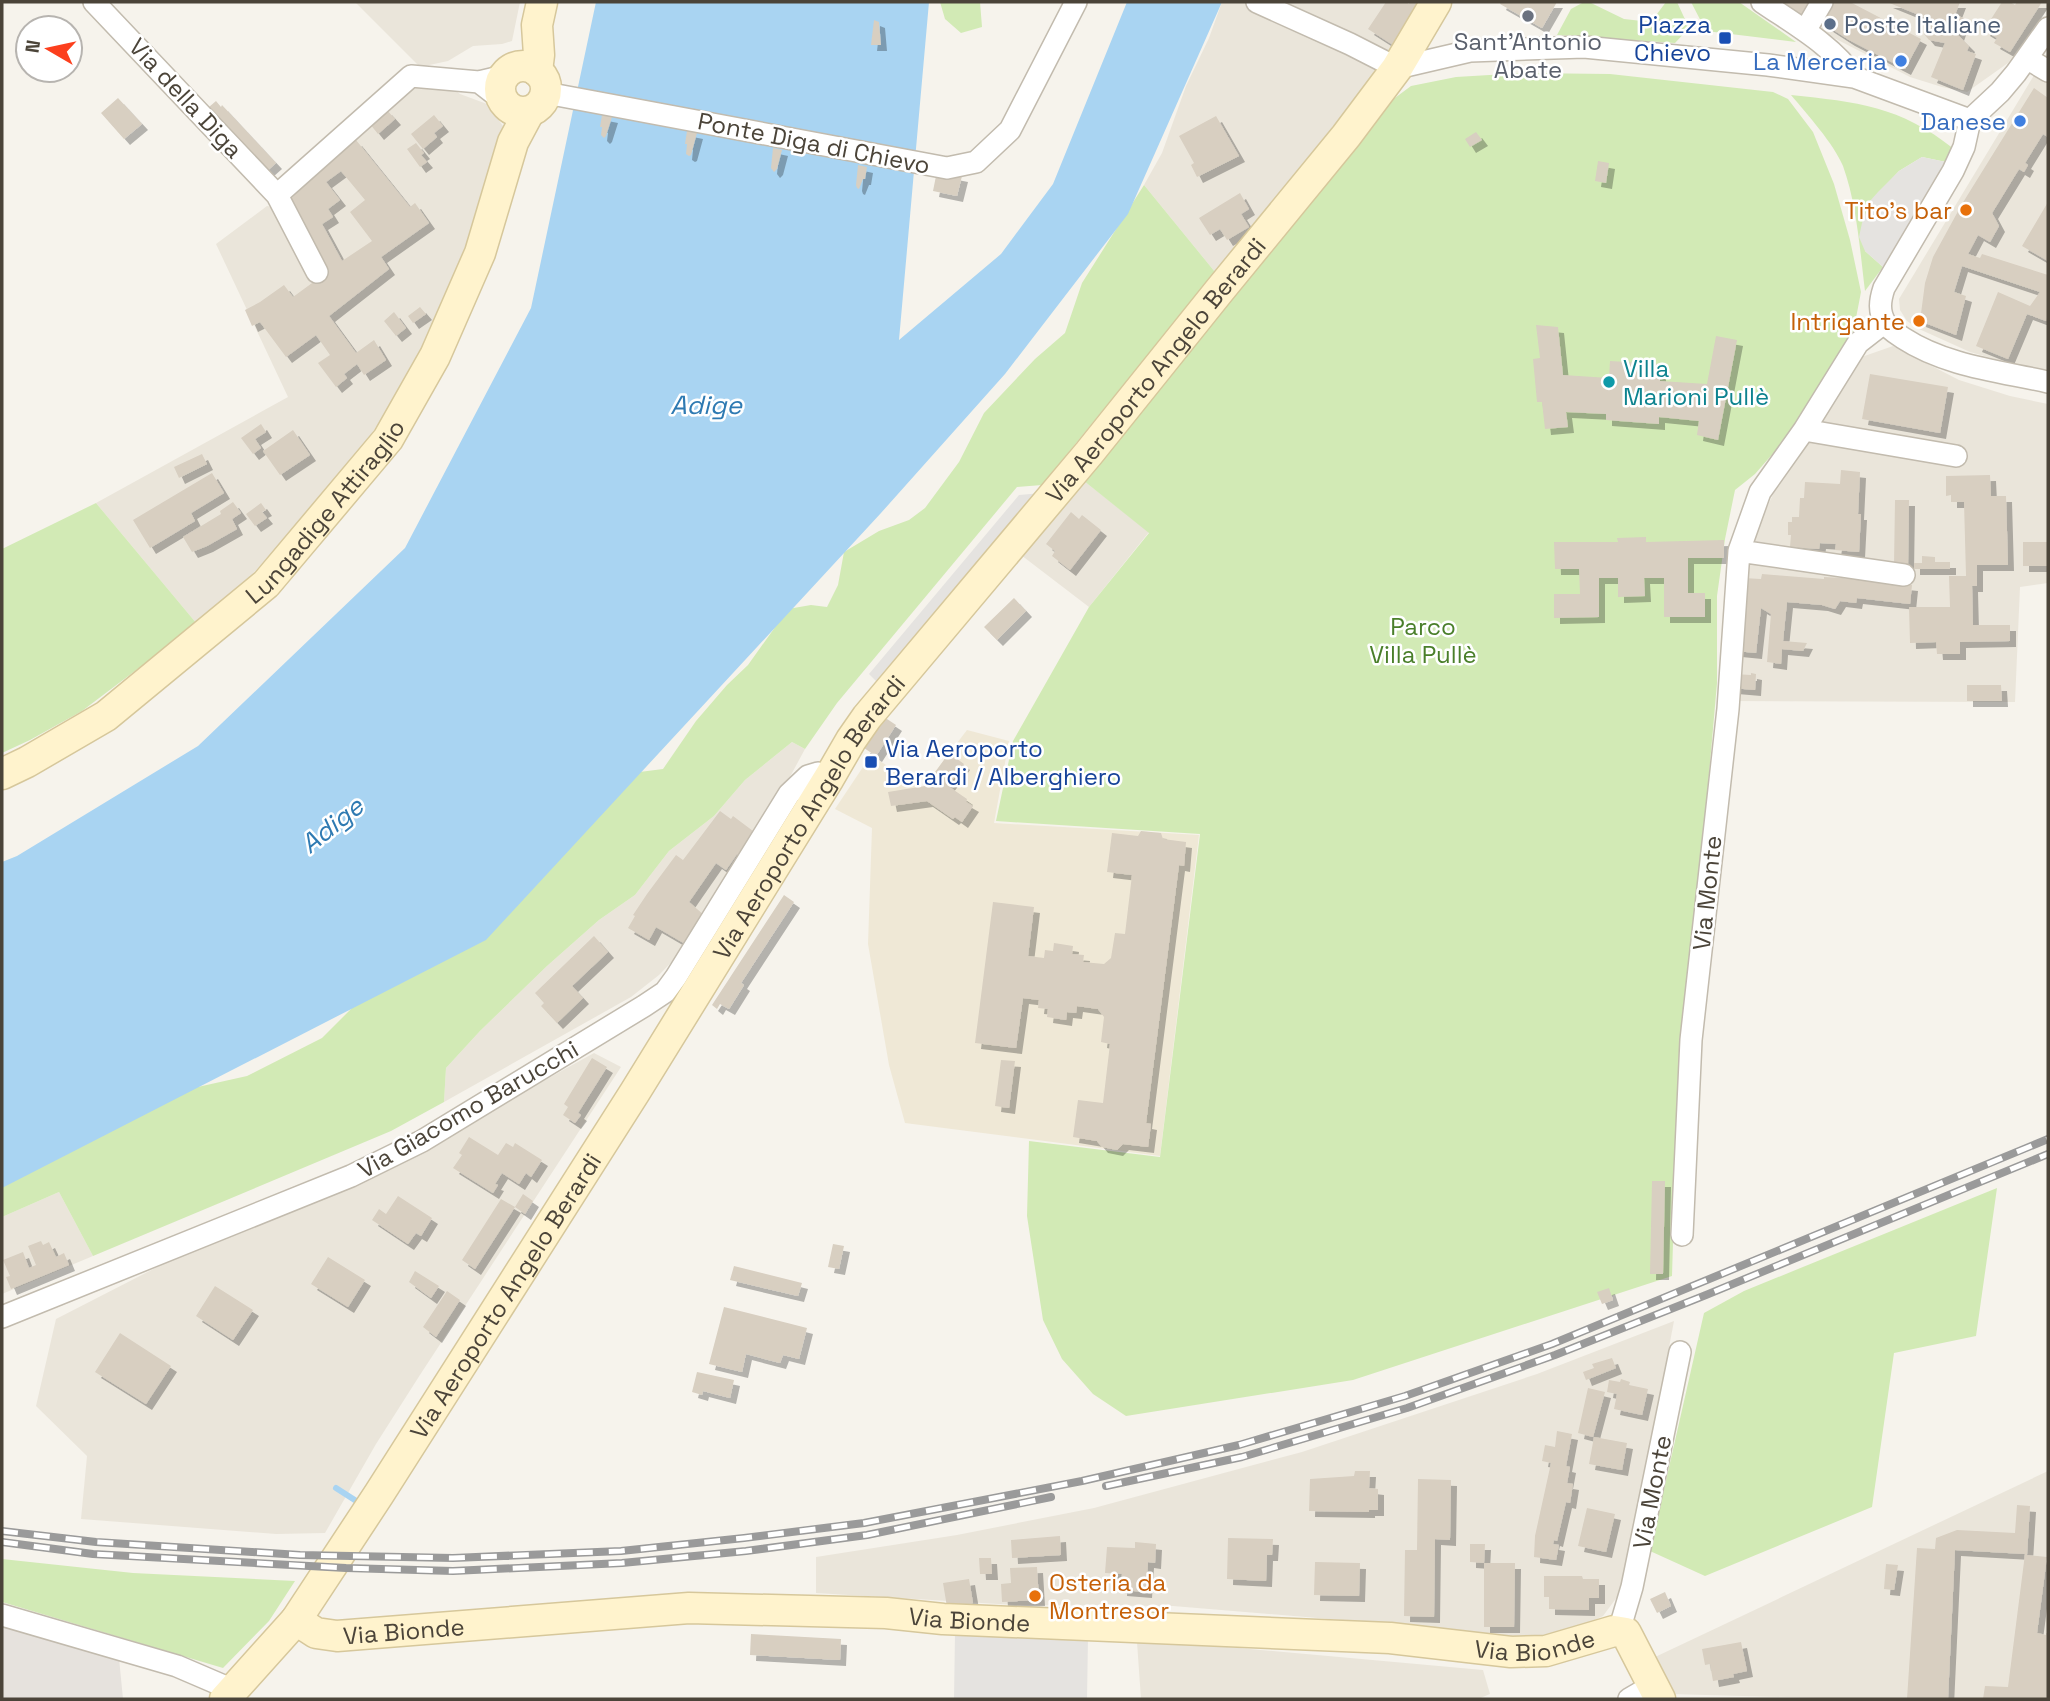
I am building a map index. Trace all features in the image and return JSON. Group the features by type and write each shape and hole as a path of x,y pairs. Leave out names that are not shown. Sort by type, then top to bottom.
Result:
{"street":[{"name":"Via della Diga","path":"94,2 277,195 317,272"},
{"name":"Ponte Diga di Chievo","path":"520,90 947,168 976,162 1010,130 1076,2"},
{"path":"1256,2 1398,68 1470,51 1584,47 1768,65 1854,77 1970,120"},
{"name":"Via Aeroporto Angelo Berardi","path":"229,1695 296,1620 387,1482 635,1092 850,740 1089,453 1346,136 1398,68 1436,2"},
{"path":"1762,2 1805,31 1843,62 1854,77"},
{"path":"1805,31 1822,2"},
{"name":"Lungadige Attiraglio","path":"2,774 106,716 266,584 388,439 435,356 480,253 513,142 520,90 539,55 540,13"},
{"path":"2048,28 2028,59 2000,92 1970,120 1964,147 1953,171 1884,288 1879,302 1885,322 1893,331 1933,355 2048,382"},
{"path":"2028,59 2048,71"},
{"path":"277,195 411,76 520,90"},
{"name":"Via Monte","path":"1682,1236 1692,1040 1728,709 1739,551 1760,492 1804,430 1858,343 1885,322"},
{"path":"1804,430 1956,456"},
{"path":"1739,551 1904,575"},
{"name":"Via Giacomo Barucchi","path":"2,1317 351,1175 422,1140 644,1006 665,992 676,977 789,794 808,776 818,774 829,778"},
{"name":"Via Monte","path":"1622,1632 1680,1352"},
{"name":"Via Bionde","path":"296,1620 316,1633 337,1636 689,1608 886,1614 943,1619 1390,1639 1511,1651 1546,1651 1614,1631 1622,1632 1647,1695"},
{"path":"2,1615 177,1666 229,1695"}],"shaded area":[{"path":"355,2 520,2 512,41 473,46 448,61 420,67"},
{"path":"1222,2 1423,2 1382,66 1215,272 1144,185 1162,153 1186,86 1209,38"},
{"path":"1772,2 2048,2 2048,8 2008,63 1967,92 1910,77 1799,20"},
{"path":"2048,52 2048,374 1970,352 1919,329 1907,321 1900,310 1899,299"},
{"path":"410,86 450,86 460,94 487,104 503,126 479,214 446,304 419,356 356,456 307,515 243,584 197,624 96,503 288,397 216,244 267,206 272,207"},
{"path":"1922,157 1946,162 1883,267 1865,251 1859,237 1862,223 1870,201 1878,192 1899,171"},
{"path":"1893,346 1959,380 2010,396 2048,404 2048,583 2020,587 2015,702 1728,701 1740,564 1788,463 1856,359"},
{"path":"1084,481 1149,532 1089,607 1021,555"},
{"path":"1042,493 880,685 869,674 1019,495"},
{"path":"967,730 1009,741 994,823 1199,835 1160,1156 905,1123 889,1065 868,944 872,828 835,809 871,755 922,789"},
{"path":"792,742 805,749 759,834 686,947 659,975 631,997 444,1102 446,1068 480,1031 599,920 635,895 669,851 714,816 745,780"},
{"path":"594,1053 621,1067 376,1444 325,1533 276,1534 81,1519 87,1456 36,1406 56,1319 210,1240 404,1158"},
{"path":"59,1192 93,1256 2,1294 2,1217"},
{"path":"1674,1321 1623,1589 1603,1616 1562,1636 1530,1641 1389,1624 1173,1606 1015,1605 816,1593 816,1557 957,1535 1094,1508 1302,1452 1537,1374"},
{"path":"2048,1471 2048,1699 1861,1699 1669,1694 1653,1658"},
{"path":"2,1626 119,1658 123,1699 2,1699"},
{"path":"955,1634 1088,1637 1087,1699 954,1699"},
{"path":"1137,1642 1172,1642 1483,1670 1490,1694 1478,1699 1141,1699"}],"green space":[{"path":"940,2 980,2 982,27 961,33 945,19"},
{"path":"1584,2 1624,19 1651,22 1666,2 1677,2 1689,28 1675,43 1557,35 1571,9"},
{"path":"1691,2 1739,2 1796,42 1706,31"},
{"name":"Parco Villa Pullè","path":"1523,73 1610,74 1773,92 1788,99 1813,132 1834,184 1861,292 1851,344 1790,434 1755,474 1735,490 1725,539 1717,596 1717,683 1707,797 1686,983 1676,1144 1672,1276 1353,1380 1126,1416 1093,1394 1062,1359 1043,1320 1027,1216 1029,1141 1160,1157 1200,834 996,821 1013,741 1089,607 1149,533 1084,481 1372,115 1411,86 1456,77"},
{"path":"1791,95 1877,108 1915,123 1954,149 1946,162 1922,157 1899,171 1871,201 1865,251 1883,267 1865,291 1855,212 1843,166 1827,139"},
{"path":"1144,185 1215,272 1042,485 1017,487 837,703 805,749 792,742 745,780 714,816 669,851 635,895 599,920 480,1031 446,1068 444,1102 391,1131 93,1256 59,1192 2,1217 2,1164 144,1099 247,1076 322,1038 363,997 624,774 663,769 696,721 748,665 788,609 811,605 827,607 838,585 844,552 879,531 909,520 925,508 959,462 984,413 1035,359 1065,333 1082,283"},
{"path":"96,503 197,624 82,711 2,753 2,549"},
{"path":"1997,1188 1976,1336 1894,1353 1872,1507 1705,1576 1650,1551 1704,1313 1744,1291"},
{"path":"2,1559 133,1573 295,1581 269,1621 223,1668 2,1602"}],"water":[{"name":"Adige","path":"596,2 929,2 899,340 1001,254 1053,184 1127,2 1222,2 1128,214 1005,374 881,513 486,940 2,1188 2,862 17,856 198,746 405,548 531,308"}],"building":[{"path":"1386,2 1421,2 1393,45 1368,29"},
{"path":"1557,2 1542,28 1500,4"},
{"path":"1777,2 1810,2 1800,18"},
{"path":"1834,2 1850,2 1921,39 1905,69 1821,22"},
{"path":"1887,2 1960,2 1955,15 1964,18 1958,35 1969,46 1967,51 1976,54 1963,90 1931,77 1945,43 1929,40 1924,34 1929,19"},
{"path":"2002,2 2015,5 2017,2 2042,2 2010,52 1994,43 1997,38 1984,30"},
{"path":"874,20 879,22 881,45 871,45"},
{"path":"2034,88 2048,98 2048,137 2043,134 2025,163 2028,165 2024,172 2019,169 1992,213 1999,226 1990,242 1978,235 1968,254 1980,258 1982,254 2048,275 2046,321 2027,314 2008,359 1976,346 1998,292 2030,306 2040,292 1962,266 1954,292 1966,296 1956,335 1920,321 1925,283 1933,257 1962,204"},
{"path":"118,98 142,124 124,139 101,113"},
{"path":"216,101 276,163 267,171 209,107"},
{"path":"386,109 395,119 378,134 370,124"},
{"path":"434,115 443,126 434,133 437,137 423,149 411,134"},
{"path":"602,115 612,117 604,138 600,127"},
{"path":"1216,116 1239,156 1197,177 1191,165 1194,163 1179,136"},
{"path":"687,131 697,133 689,156 686,154 685,144"},
{"path":"1476,132 1482,140 1470,147 1465,139"},
{"path":"356,140 410,207 415,203 429,223 381,257 389,269 329,316 356,353 374,340 386,360 364,375 357,364 344,374 347,378 336,387 318,363 330,355 316,335 286,357 260,322 252,326 245,310 284,285 293,297 323,275 288,202 318,171","holes":["341,171 365,200 350,212 372,241 342,261 322,224 333,217 328,209 340,200 326,182"]},
{"path":"416,143 427,162 420,167 407,149"},
{"path":"773,148 782,150 774,172 771,168"},
{"path":"1598,161 1609,163 1606,183 1595,181"},
{"path":"858,165 867,167 865,179 859,189 856,185"},
{"path":"937,171 962,176 957,196 933,191"},
{"path":"1240,193 1249,209 1241,214 1249,227 1227,240 1220,229 1210,235 1199,218"},
{"path":"2048,202 2048,261 2022,246"},
{"path":"420,307 426,314 413,323 408,316"},
{"path":"394,312 406,328 396,336 384,321"},
{"name":"Villa Marioni Pullè","path":"1536,325 1558,327 1563,375 1609,378 1610,361 1660,364 1660,381 1707,384 1716,336 1737,340 1718,440 1697,435 1699,421 1659,417 1659,424 1606,420 1606,414 1566,412 1568,427 1545,429 1542,402 1537,402 1533,359 1540,358"},
{"path":"1870,374 1948,387 1940,433 1862,419"},
{"path":"261,424 266,432 255,439 261,448 253,454 241,438"},
{"path":"293,430 310,455 280,475 263,451"},
{"path":"202,454 207,464 179,478 174,467"},
{"path":"1841,470 1860,472 1859,552 1835,550 1836,544 1820,543 1819,549 1790,547 1788,522 1792,522 1792,517 1799,517 1800,498 1804,498 1805,482 1840,484"},
{"path":"212,473 224,493 191,513 195,521 150,548 133,520"},
{"path":"1990,475 1991,496 2006,496 2008,565 1977,565 1977,586 1972,586 1973,625 2010,625 2010,641 1960,642 1960,654 1937,654 1936,642 1910,643 1909,607 1950,607 1949,576 1966,576 1964,502 1951,502 1951,495 1946,496 1946,476"},
{"path":"1895,500 1909,500 1908,566 1894,566"},
{"path":"233,502 241,513 232,519 237,529 192,552 183,537 221,514 220,511"},
{"path":"261,503 266,510 262,512 267,518 255,526 246,514"},
{"path":"1071,512 1079,519 1082,515 1101,530 1070,570 1052,556 1055,551 1046,544"},
{"path":"1646,537 1646,542 1724,540 1724,558 1688,558 1688,593 1705,593 1705,617 1664,617 1664,578 1644,578 1645,596 1618,597 1618,578 1599,578 1599,617 1554,618 1554,594 1580,594 1579,569 1555,569 1554,542 1618,542 1617,538"},
{"path":"2023,542 2048,542 2048,566 2023,566"},
{"path":"1922,556 1935,557 1935,562 1950,562 1950,569 1914,569 1914,563 1922,563"},
{"path":"1762,574 1912,585 1910,604 1857,598 1856,603 1840,601 1835,609 1787,602 1783,641 1807,643 1803,651 1782,649 1781,664 1767,662 1771,614 1761,608 1756,653 1736,651 1743,578 1761,579"},
{"path":"1014,598 1026,611 997,640 984,627"},
{"path":"1734,674 1756,674 1755,690 1732,688"},
{"path":"1967,685 2001,685 2002,701 1967,701"},
{"path":"884,717 896,725 876,756 864,748"},
{"path":"949,753 964,764 948,786 973,806 962,822 927,801 891,806 888,792 925,786"},
{"path":"720,811 731,819 733,816 757,834 740,857 737,854 726,870 716,863 689,902 705,916 687,945 656,927 649,940 628,928 635,916 633,915 676,855 683,860"},
{"path":"1141,831 1161,833 1163,839 1186,842 1184,866 1179,865 1146,1123 1151,1124 1148,1147 1123,1144 1117,1150 1102,1147 1097,1141 1073,1137 1078,1100 1103,1103 1110,1044 1101,1042 1104,1017 1098,1009 1077,1006 1076,1013 1067,1012 1066,1020 1047,1017 1048,1009 1038,1008 1039,1000 1023,998 1016,1048 975,1043 993,902 1034,907 1028,956 1044,958 1045,950 1053,951 1054,943 1073,946 1072,954 1084,955 1083,962 1104,964 1111,958 1115,933 1125,934 1132,875 1107,872 1112,833 1138,836"},
{"path":"784,895 794,902 741,983 744,985 729,1009 720,1004 717,1009 712,1005"},
{"path":"594,936 608,952 572,986 583,998 557,1023 541,1006 544,1003 535,993"},
{"path":"592,1058 607,1067 578,1113 581,1115 575,1123 563,1115 568,1107 564,1104"},
{"path":"1001,1060 1015,1061 1009,1108 995,1106"},
{"path":"469,1137 498,1155 506,1143 513,1147 515,1143 542,1160 531,1177 526,1173 519,1184 502,1173 493,1193 453,1168"},
{"path":"1652,1181 1665,1181 1663,1274 1650,1274"},
{"path":"523,1194 533,1201 525,1214 515,1207"},
{"path":"398,1196 432,1218 421,1236 416,1233 408,1244 372,1220 379,1209 386,1214"},
{"path":"501,1199 515,1207 475,1269 462,1260"},
{"path":"41,1241 43,1245 49,1242 56,1257 64,1253 69,1265 11,1289 6,1277 10,1276 3,1260 23,1252 29,1268 36,1265 28,1246"},
{"path":"833,1244 844,1246 839,1269 828,1267"},
{"path":"328,1257 365,1280 348,1307 311,1284"},
{"path":"734,1266 802,1283 798,1296 730,1280"},
{"path":"415,1271 439,1286 431,1298 409,1282"},
{"path":"215,1286 253,1310 233,1340 196,1316"},
{"path":"1609,1288 1613,1300 1602,1304 1597,1292"},
{"path":"447,1291 460,1300 436,1337 423,1327"},
{"path":"724,1307 807,1328 799,1359 783,1355 780,1363 746,1354 742,1372 709,1364"},
{"path":"120,1333 171,1366 146,1404 95,1372"},
{"path":"1612,1358 1616,1368 1586,1380 1583,1372 1594,1368 1592,1364"},
{"path":"697,1372 734,1380 730,1398 703,1391 702,1395 692,1392"},
{"path":"1621,1379 1630,1382 1629,1385 1648,1389 1642,1415 1614,1409 1617,1394 1607,1392 1609,1380 1620,1382"},
{"path":"1588,1388 1605,1392 1593,1437 1578,1433"},
{"path":"1557,1431 1572,1434 1566,1466 1570,1467 1567,1483 1573,1484 1570,1503 1566,1502 1557,1541 1554,1540 1553,1544 1559,1545 1556,1560 1534,1557 1535,1536 1551,1463 1542,1461 1545,1445 1555,1447"},
{"path":"1594,1437 1627,1443 1622,1470 1589,1464"},
{"path":"1355,1471 1370,1471 1369,1488 1378,1489 1378,1510 1309,1511 1310,1479 1354,1476"},
{"path":"1418,1479 1451,1480 1450,1540 1435,1539 1434,1617 1404,1616 1405,1550 1417,1550"},
{"path":"2017,1505 2030,1506 2027,1555 2047,1557 2037,1633 2048,1633 2048,1699 1983,1699 1985,1686 2008,1687 2025,1554 1955,1550 1948,1699 1907,1699 1917,1548 1935,1549 1936,1538 1957,1530 2015,1533"},
{"path":"1587,1508 1615,1514 1606,1552 1578,1546"},
{"path":"1060,1536 1061,1555 1012,1558 1011,1540"},
{"path":"1228,1538 1273,1539 1272,1555 1267,1555 1266,1581 1227,1579"},
{"path":"1135,1542 1156,1544 1155,1563 1148,1562 1146,1592 1121,1590 1122,1574 1105,1573 1107,1547 1135,1548"},
{"path":"1470,1544 1485,1544 1484,1563 1470,1562"},
{"path":"979,1558 991,1558 992,1574 980,1574"},
{"path":"1315,1562 1360,1563 1359,1596 1314,1595"},
{"path":"1484,1563 1515,1563 1514,1627 1484,1627"},
{"path":"1886,1564 1898,1565 1894,1590 1884,1589"},
{"path":"1037,1567 1039,1600 1002,1602 1001,1584 1011,1583 1010,1568"},
{"path":"1544,1576 1599,1579 1599,1598 1589,1598 1589,1610 1549,1609 1549,1597 1544,1597"},
{"path":"969,1579 973,1603 947,1607 943,1583"},
{"path":"1665,1592 1671,1606 1657,1613 1650,1599"},
{"path":"751,1634 841,1639 840,1660 750,1655"},
{"path":"1741,1642 1747,1671 1713,1681 1710,1664 1705,1665 1702,1649"}],"waterway":[{"path":"336,1488 361,1504"}],"railway":[{"path":"2,1531 96,1542 300,1555 453,1558 621,1551 864,1523 1082,1481 1239,1445 1405,1396 1552,1344 2048,1139"},
{"path":"1106,1486 1242,1457 1407,1408 1555,1355 2048,1154"},
{"path":"2,1542 93,1554 453,1571 622,1563 746,1551 867,1535 1051,1497"}],"place":[{"name":"Sant'Antonio Abate","path":"1528,16"},
{"name":"Poste Italiane","path":"1830,24"},
{"name":"Piazza Chievo","path":"1725,38"},
{"name":"La Merceria","path":"1901,61"},
{"name":"Danese","path":"2020,121"},
{"name":"Tito's bar","path":"1966,210"},
{"name":"Intrigante","path":"1919,321"},
{"name":"Villa Marioni Pullè","path":"1609,382"},
{"name":"Via Aeroporto Berardi / Alberghiero","path":"871,762"},
{"name":"Osteria da Montresor","path":"1035,1596"}]}
